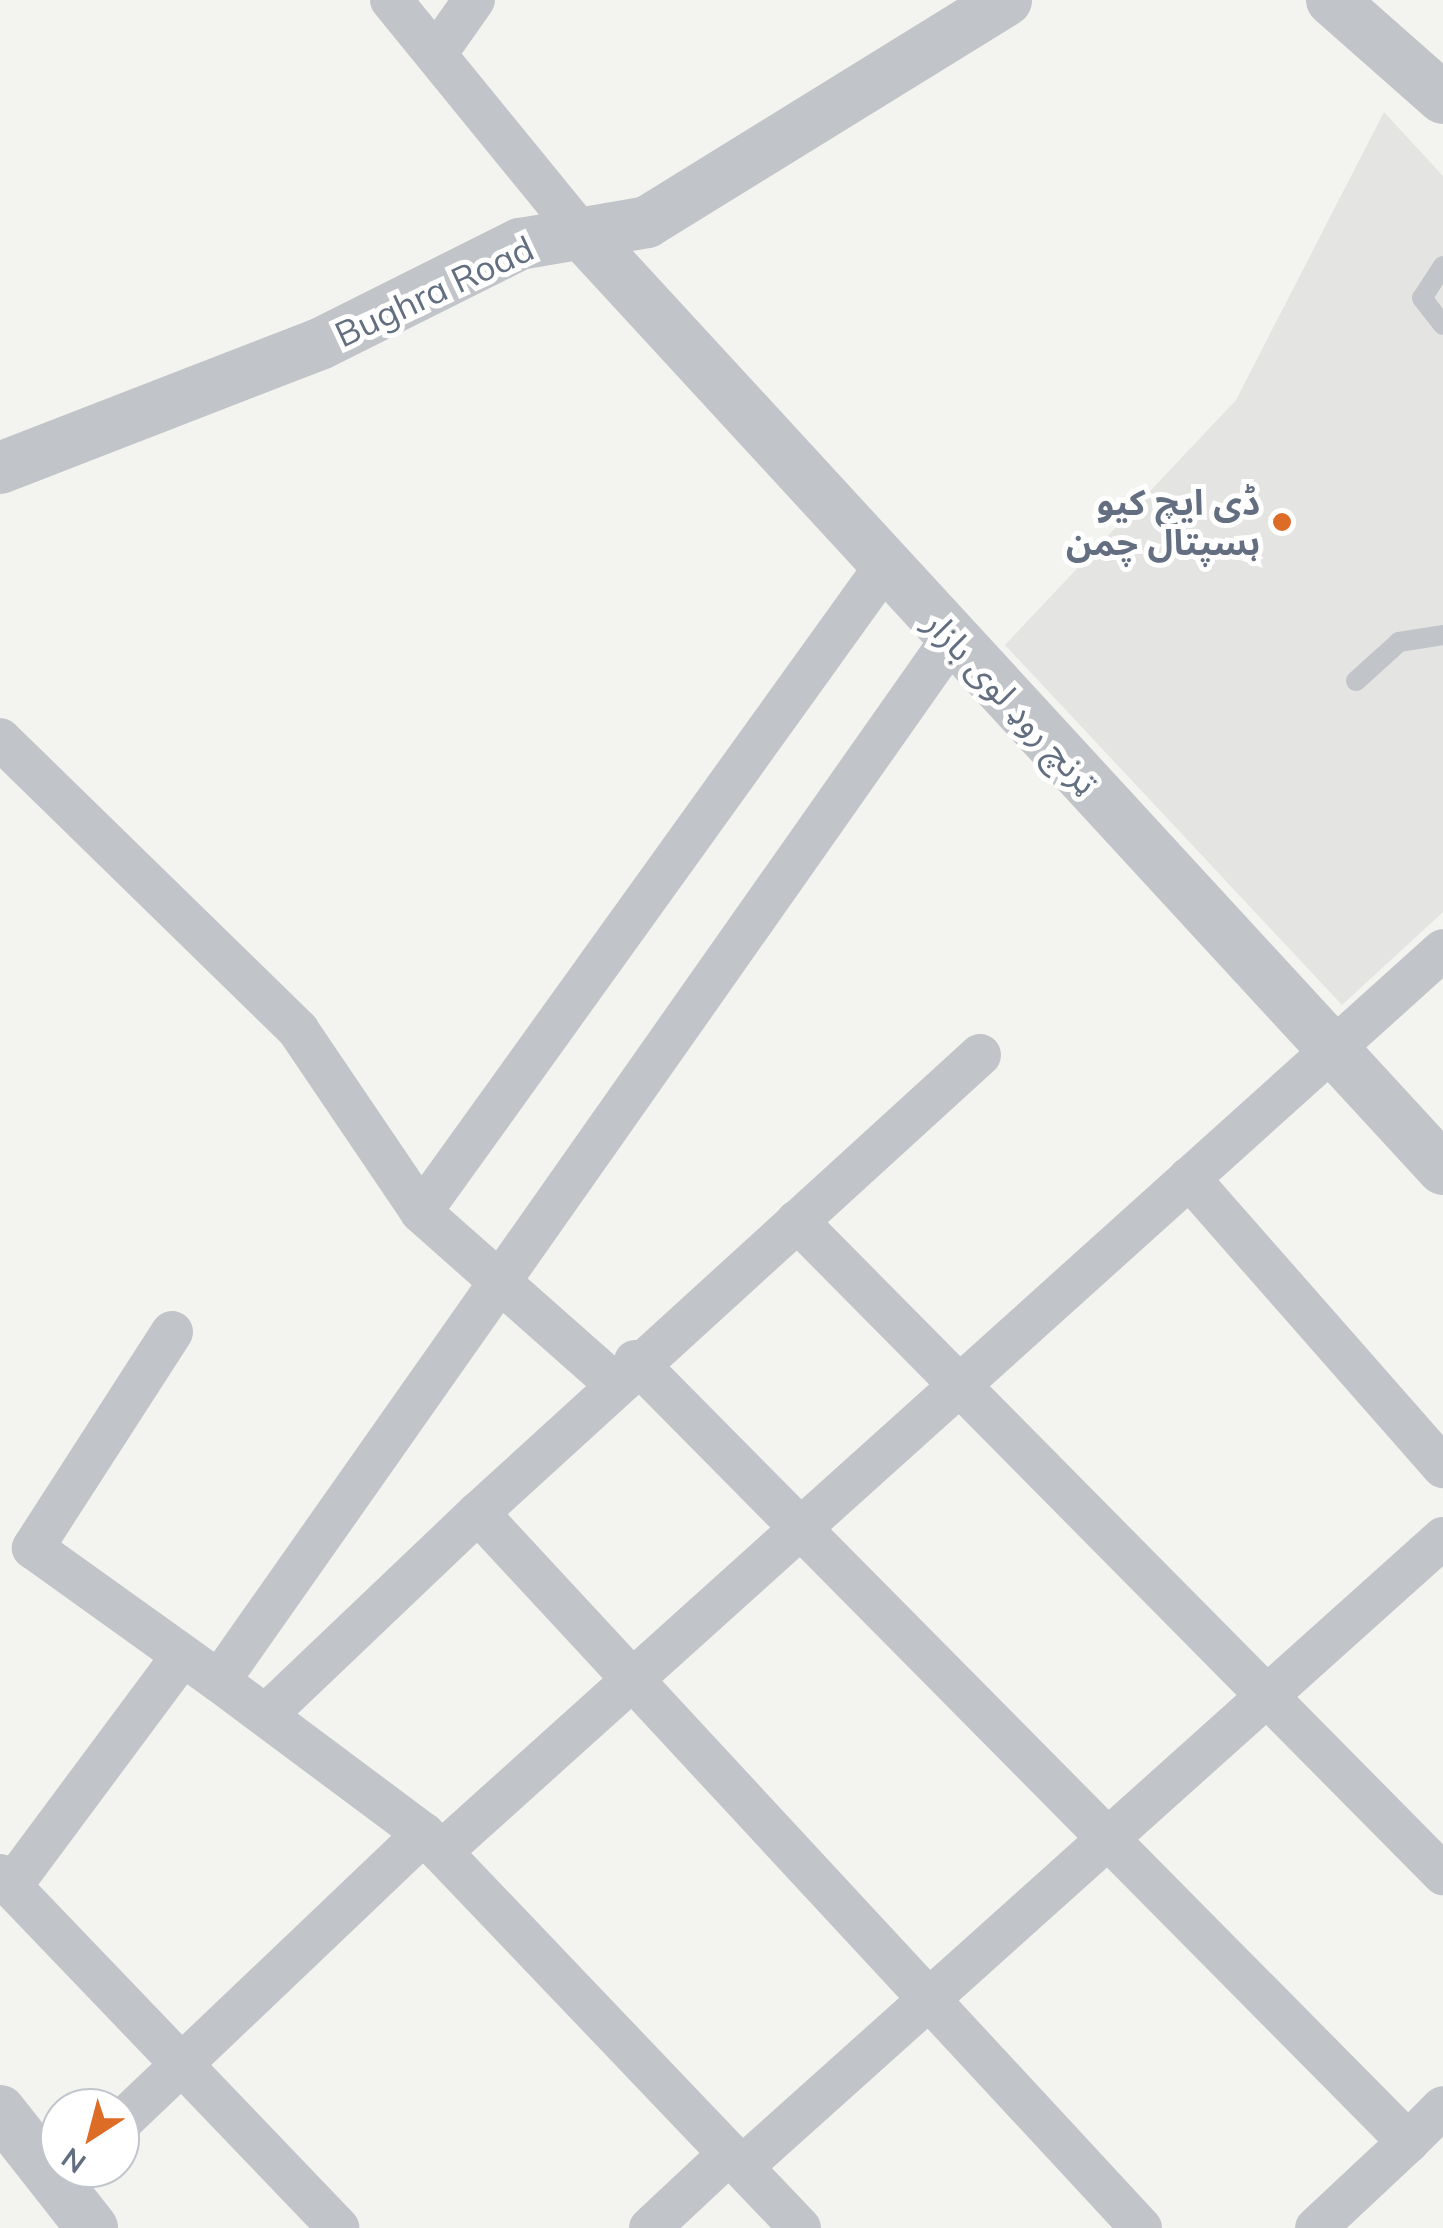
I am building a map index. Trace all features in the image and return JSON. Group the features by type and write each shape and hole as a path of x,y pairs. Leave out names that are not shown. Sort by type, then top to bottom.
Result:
{"street":[{"path":"391,0 582,234"},
{"path":"436,54 474,0"},
{"name":"Bughra Road","path":"0,468 290,357 520,244 647,222 1006,0"},
{"path":"1332,0 1443,98"},
{"name":"ټرنچ روډ لوی بازار","path":"582,234 1443,1169"},
{"path":"421,1212 886,565"},
{"path":"219,1681 953,638"},
{"path":"0,739 298,1030 421,1212 502,1284 624,1372 794,1528 1408,2142"},
{"path":"140,2105 432,1843 631,1678 956,1382 1443,950"},
{"path":"270,1711 624,1372 980,1056"},
{"path":"1188,1178 1443,1467"},
{"path":"796,1221 1263,1699 1443,1874"},
{"path":"172,1332 33,1548 182,1656 270,1711 432,1843 800,2228"},
{"path":"478,1512 1142,2228"},
{"path":"650,2228 930,1999 1443,1538"},
{"path":"182,1656 6,1880 185,2063 338,2228"},
{"path":"1316,2228 1443,2107"},
{"path":"0,2111 68,2201"}],"lane":[{"path":"1443,266 1422,298 1443,325"},
{"path":"1356,681 1399,642 1443,635"}],"shaded area":[{"name":"ڈی ایچ کیو ہسپتال چمن","path":"1384,112 1443,176 1443,912 1342,1005 1005,645 1236,400"}],"place":[{"name":"ڈی ایچ کیو ہسپتال چمن","path":"1282,522"}]}
